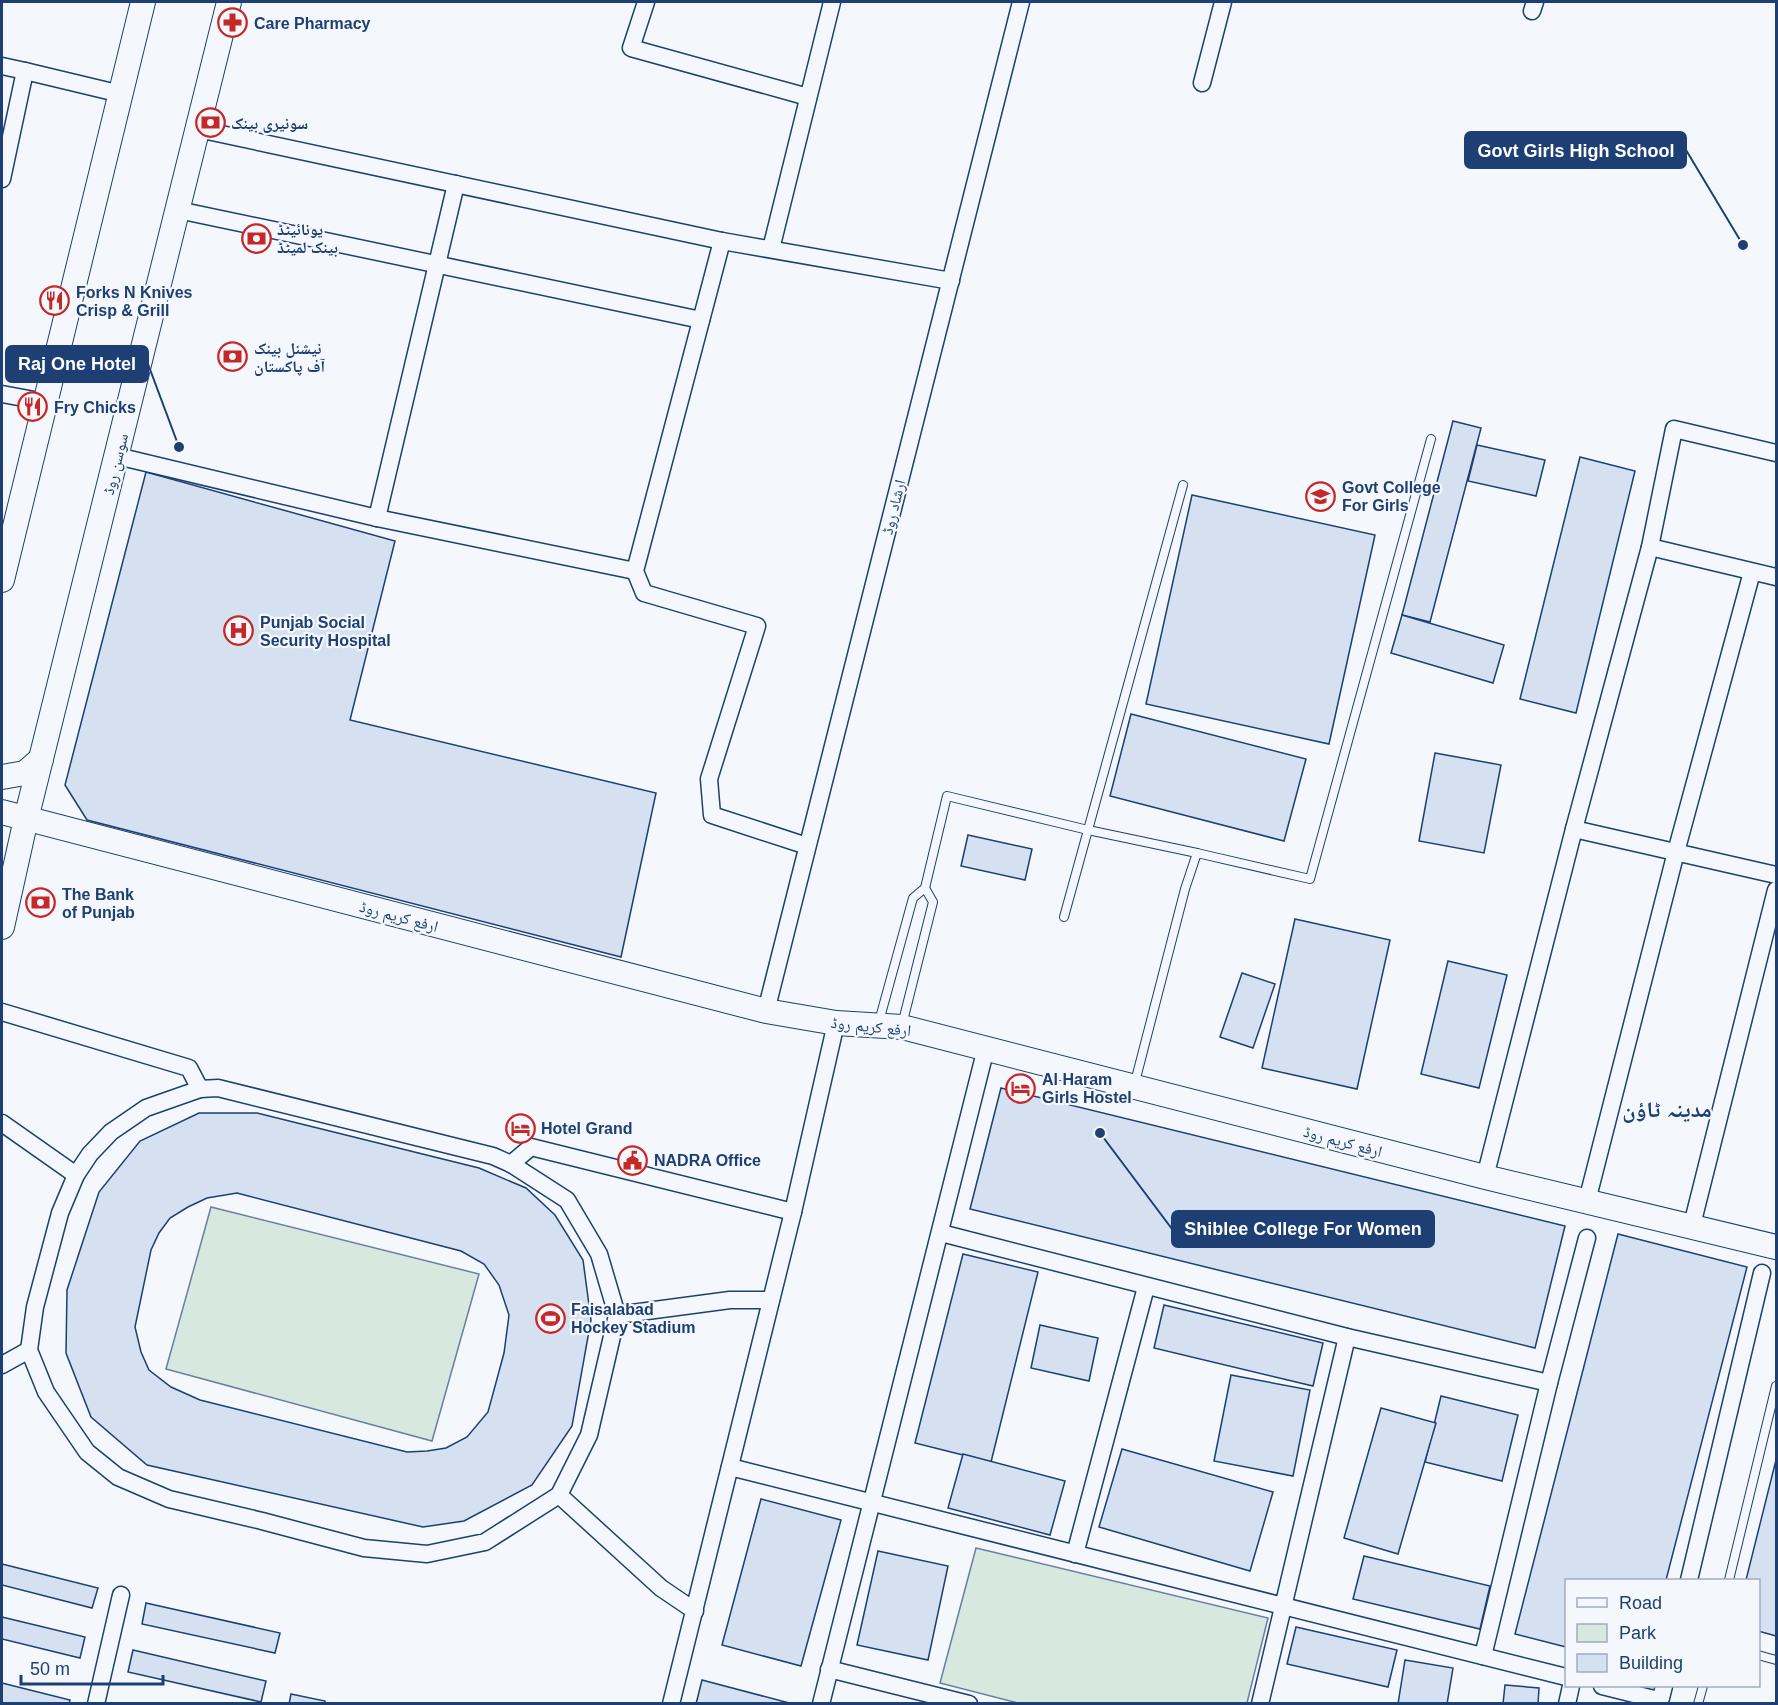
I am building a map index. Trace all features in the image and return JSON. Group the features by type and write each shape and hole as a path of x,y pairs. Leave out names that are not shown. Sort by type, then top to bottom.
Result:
{"street":[{"path":"2,580 7,530 45,402 143,2"},
{"name":"سوسن روڈ","path":"3,910 229,2"},
{"path":"646,2 631,48 808,97"},
{"path":"771,249 832,2"},
{"name":"ارشاد روڈ","path":"766,1011 1021,2"},
{"path":"1202,83 1223,2"},
{"path":"2,66 121,94"},
{"path":"2,179 25,71"},
{"path":"198,129 722,241 951,281"},
{"path":"377,518 456,184"},
{"path":"178,210 701,320"},
{"path":"722,241 635,571 644,593 757,626 709,779 712,815 807,846"},
{"path":"2,394 45,402"},
{"path":"1485,1177 1574,829 1650,547 1674,429 1776,453"},
{"path":"117,456 377,518 635,571"},
{"path":"1650,547 1776,578"},
{"path":"1587,1201 1676,852 1752,572"},
{"path":"2,777 25,773 41,759"},
{"name":"ارفع کریم روڈ","path":"2,812 766,1011 836,1023 890,1026 986,1048 1485,1177 1776,1247"},
{"path":"1574,829 1776,875"},
{"path":"1692,1225 1776,890"},
{"path":"2,1012 189,1068 200,1089"},
{"path":"671,1704 771,1300 836,1023"},
{"path":"821,1704 986,1048"},
{"path":"218,1088 493,1156 511,1164 567,1200 599,1254 617,1315 589,1436 559,1495 485,1542 427,1554 364,1548 169,1499 118,1477 87,1452 46,1392 29,1350 35,1306 60,1213 76,1175 90,1154 111,1132 146,1108 200,1089 218,1088"},
{"path":"2,1123 76,1175"},
{"path":"511,1164 531,1147 792,1212"},
{"path":"941,1233 1347,1337 1549,1383"},
{"path":"1483,1656 1549,1383 1587,1238"},
{"path":"1689,1579 1761,1273"},
{"path":"1076,1554 1146,1287"},
{"path":"617,1315 730,1300 771,1300"},
{"path":"1260,1704 1347,1337"},
{"path":"2,1365 29,1350"},
{"path":"730,1467 1565,1677"},
{"path":"559,1495 661,1588 695,1611"},
{"path":"96,1704 121,1594"},
{"path":"829,1669 969,1704"},
{"path":"1567,1704 1572,1687"},
{"path":"1606,1687 1661,1698 1664,1687"}],"lane":[{"path":"890,1026 913,898 925,888 947,796 1310,879 1431,439"},
{"path":"1064,917 1183,485"},
{"path":"1133,1086 1185,889 1197,853"},
{"path":"890,1026 933,902 925,888"},
{"path":"1729,1579 1776,1386"},
{"path":"1760,1656 1776,1660"},
{"path":"1698,1704 1703,1687"}],"green space":[{"path":"211,1207 479,1274 432,1441 166,1369"},
{"path":"976,1548 1268,1618 1247,1703 1018,1703 940,1683"}],"building":[{"path":"1453,421 1481,428 1430,622 1402,615"},
{"path":"1477,445 1545,460 1536,496 1468,481"},
{"path":"1580,457 1635,471 1576,713 1520,699"},
{"name":"Punjab Social Security Hospital","path":"146,472 395,541 350,720 656,793 621,957 87,820 65,785"},
{"path":"1192,495 1375,535 1329,744 1146,704"},
{"path":"1402,615 1504,645 1493,683 1391,653"},
{"path":"1131,714 1306,759 1284,841 1110,796"},
{"path":"1435,753 1501,765 1484,853 1419,841"},
{"path":"968,835 1032,849 1025,880 961,866"},
{"path":"1295,919 1390,940 1357,1089 1262,1068"},
{"path":"1448,961 1507,975 1479,1088 1421,1074"},
{"path":"1242,973 1275,984 1253,1048 1220,1037"},
{"path":"1001,1088 1565,1226 1535,1348 970,1209"},
{"name":"Faisalabad Hockey Stadium","path":"199,1113 257,1113 479,1168 526,1188 555,1215 583,1260 591,1320 572,1426 532,1485 464,1521 423,1527 147,1465 91,1417 66,1353 67,1290 99,1192 140,1141","holes":["237,1193 461,1251 484,1264 499,1285 509,1315 504,1353 488,1412 467,1437 446,1448 407,1452 200,1400 171,1387 149,1370 141,1352 135,1327 151,1250 159,1233 170,1218 207,1198"]},
{"path":"1618,1234 1747,1267 1666,1579 1565,1579 1565,1647 1515,1634"},
{"path":"963,1254 1038,1272 991,1462 915,1443"},
{"path":"1164,1305 1323,1343 1313,1386 1154,1348"},
{"path":"1040,1325 1098,1338 1089,1381 1031,1368"},
{"path":"1231,1375 1310,1390 1293,1476 1214,1461"},
{"path":"1441,1396 1518,1415 1502,1481 1425,1462"},
{"path":"1381,1408 1436,1423 1398,1554 1344,1538"},
{"path":"1122,1449 1273,1492 1250,1571 1099,1527"},
{"path":"963,1454 1065,1481 1050,1535 948,1508"},
{"path":"1776,1460 1776,1636 1760,1632 1760,1579 1746,1579"},
{"path":"761,1499 841,1520 801,1666 722,1645"},
{"path":"878,1551 948,1566 928,1660 857,1645"},
{"path":"1364,1556 1490,1586 1480,1629 1353,1599"},
{"path":"2,1564 98,1588 92,1608 2,1585"},
{"path":"146,1603 280,1633 275,1653 142,1624"},
{"path":"2,1617 85,1637 80,1658 2,1639"},
{"path":"1296,1627 1397,1650 1388,1687 1287,1664"},
{"path":"133,1650 266,1681 261,1702 128,1672"},
{"path":"1405,1660 1453,1668 1447,1704 1398,1704"},
{"path":"702,1680 793,1704 696,1704"},
{"path":"2,1683 70,1700 69,1704 2,1703"},
{"path":"1505,1685 1539,1688 1538,1704 1503,1704"},
{"path":"291,1694 325,1701 325,1704 289,1704"}],"place":[{"name":"Care Pharmacy","path":"233,23"},
{"name":"سونیری بینک","path":"210,123"},
{"name":"یونائیٹڈ بینک لمیٹڈ","path":"256,238"},
{"name":"Govt Girls High School","path":"1743,245"},
{"name":"Forks N Knives Crisp & Grill","path":"55,301"},
{"name":"نیشنل بینک آف پاکستان","path":"233,357"},
{"name":"Fry Chicks","path":"33,407"},
{"name":"Raj One Hotel","path":"179,447"},
{"name":"Govt College For Girls","path":"1321,496"},
{"name":"Punjab Social Security Hospital","path":"239,631"},
{"name":"The Bank of Punjab","path":"41,903"},
{"name":"Al Haram Girls Hostel","path":"1021,1088"},
{"name":"Hotel Grand","path":"520,1128"},
{"name":"Shiblee College For Women","path":"1100,1133"},
{"name":"NADRA Office","path":"633,1160"},
{"name":"Faisalabad Hockey Stadium","path":"550,1318"}],"district":[{"name":"مدینہ ٹاؤن","path":"1667,1109"}]}
